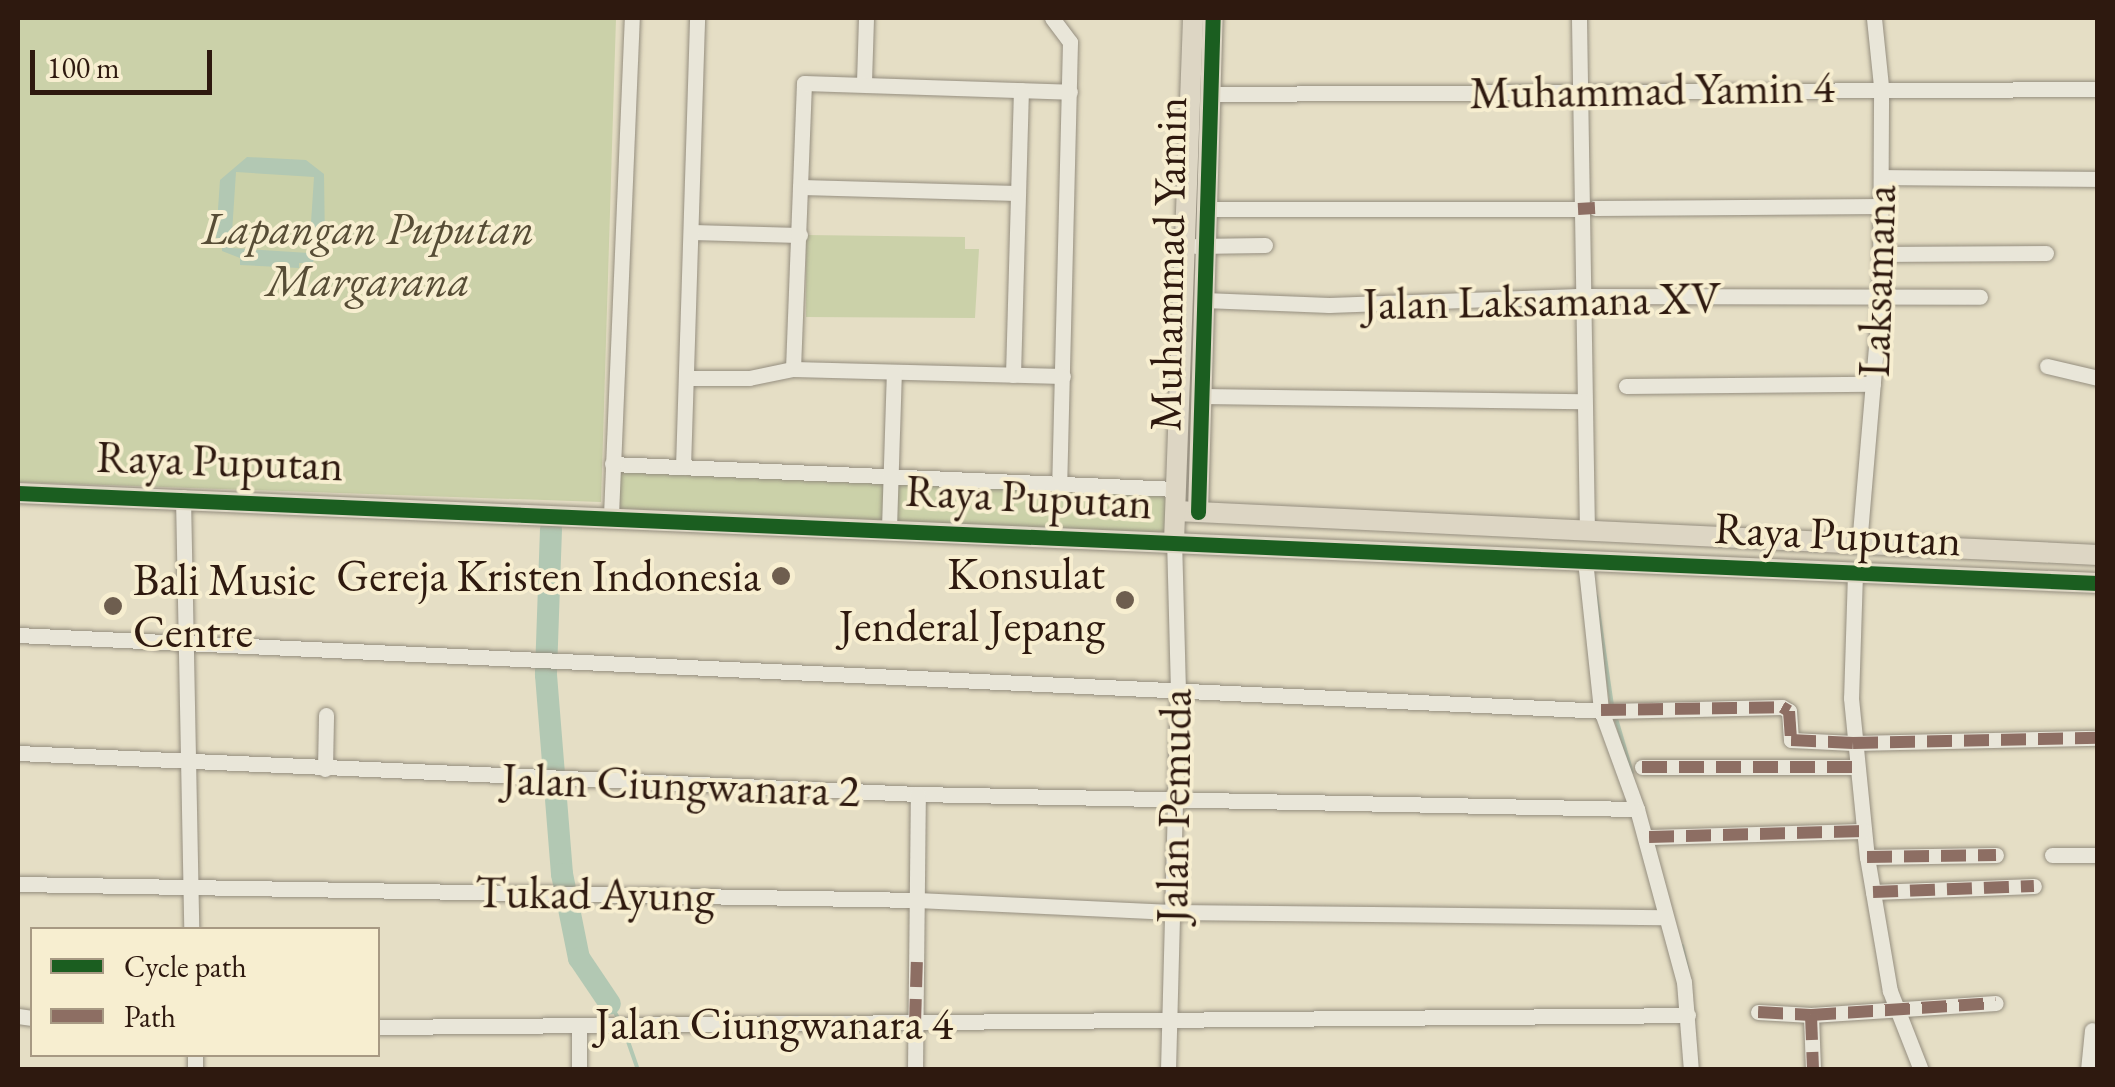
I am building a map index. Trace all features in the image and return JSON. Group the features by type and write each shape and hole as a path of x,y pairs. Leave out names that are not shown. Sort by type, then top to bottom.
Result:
{"main road":[{"name":"Muhammad Yamin","path":"1174,542 1192,18"},
{"name":"Muhammad Yamin","path":"1198,512 1213,18"},
{"name":"Raya Puputan","path":"18,492 2098,583"},
{"name":"Raya Puputan","path":"1176,511 2098,554"},
{"path":"1330,547 1331,519"},
{"path":"1734,566 1735,539"}],"street":[{"path":"611,515 632,18"},
{"path":"683,467 697,18"},
{"path":"864,82 866,18"},
{"path":"1052,18 1070,42 1058,482"},
{"path":"1579,18 1578,209 1587,532"},
{"name":"Laksamana","path":"1860,544 1880,298 1881,86 1874,18"},
{"path":"793,369 804,83 864,82 1070,92"},
{"name":"Muhammad Yamin 4","path":"1209,94 1881,86 2094,89"},
{"path":"1013,375 1021,90"},
{"path":"1882,178 2098,179"},
{"path":"800,187 1018,193"},
{"path":"1596,208 1882,206"},
{"path":"1206,209 1578,209"},
{"path":"691,232 800,235"},
{"path":"1182,248 1264,244"},
{"path":"1880,254 2046,253"},
{"name":"Jalan Laksamana XV","path":"1204,300 1329,305 1581,296 1980,297"},
{"path":"2047,366 2098,378"},
{"path":"686,378 750,378 793,369 1063,376"},
{"path":"889,528 894,373"},
{"path":"1626,386 1873,384"},
{"path":"1202,396 1582,401"},
{"path":"612,464 1176,489"},
{"path":"183,497 191,927"},
{"name":"Jalan Pemuda","path":"1168,1070 1178,691 1174,542"},
{"path":"1585,560 1611,711 1688,1015 1691,1070"},
{"path":"1854,573 1854,766 1895,1007 1921,1070"},
{"path":"18,635 185,646 1611,711 1782,706 1789,711 1791,740 1852,743 2098,738"},
{"path":"325,768 326,715"},
{"name":"Jalan Ciungwanara 2","path":"18,753 562,781 918,794 1637,809"},
{"path":"1642,767 1854,766"},
{"path":"915,1070 918,794"},
{"path":"1649,837 1864,831"},
{"path":"1867,858 1996,855"},
{"path":"2052,855 2098,856"},
{"name":"Tukad Ayung","path":"18,884 917,900 1172,912 1664,917"},
{"path":"1873,892 2034,886"},
{"path":"1758,1012 1812,1015 1895,1007 1996,1004"},
{"name":"Jalan Ciungwanara 4","path":"380,1027 1688,1015"},
{"path":"1812,1015 1813,1070"},
{"path":"579,1024 579,1070"},
{"path":"2088,1070 2092,1030"}],"green space":[{"name":"Lapangan Puputan Margarana","path":"18,18 616,18 601,502 18,482"},
{"path":"806,235 965,237 965,249 979,249 975,318 806,317"},
{"path":"613,464 1173,490 1171,538 612,512"}],"shaded area":[{"path":"247,157 306,160 324,174 325,246 312,263 299,263 299,268 240,265 240,258 222,251 222,239 216,238 220,180","holes":["236,172 314,177 309,253 231,248"]}],"waterway":[{"path":"551,529 546,675 562,874 579,958 610,1004"},
{"path":"1596,596 1612,706"},
{"path":"1615,715 1632,773"},
{"path":"1682,946 1688,971"},
{"path":"610,1004 620,1021"},
{"path":"624,1030 638,1070"}],"marked path":[{"path":"1578,209 1595,208"},
{"path":"1601,710 1782,707 1789,711 1791,740 1853,743 2098,738"},
{"path":"1642,767 1855,767"},
{"path":"1649,837 1864,831"},
{"path":"1867,857 1996,855"},
{"path":"1873,892 2034,886"},
{"path":"915,1024 917,955"},
{"path":"1758,1012 1811,1015 1996,1003"},
{"path":"1811,1015 1813,1070"}],"cycle path":[{"path":"1198,512 1213,18"},
{"path":"18,493 2098,583"}],"place":[{"name":"Gereja Kristen Indonesia","path":"781,576"},
{"name":"Konsulat Jenderal Jepang","path":"1125,600"},
{"name":"Bali Music Centre","path":"113,606"}]}
